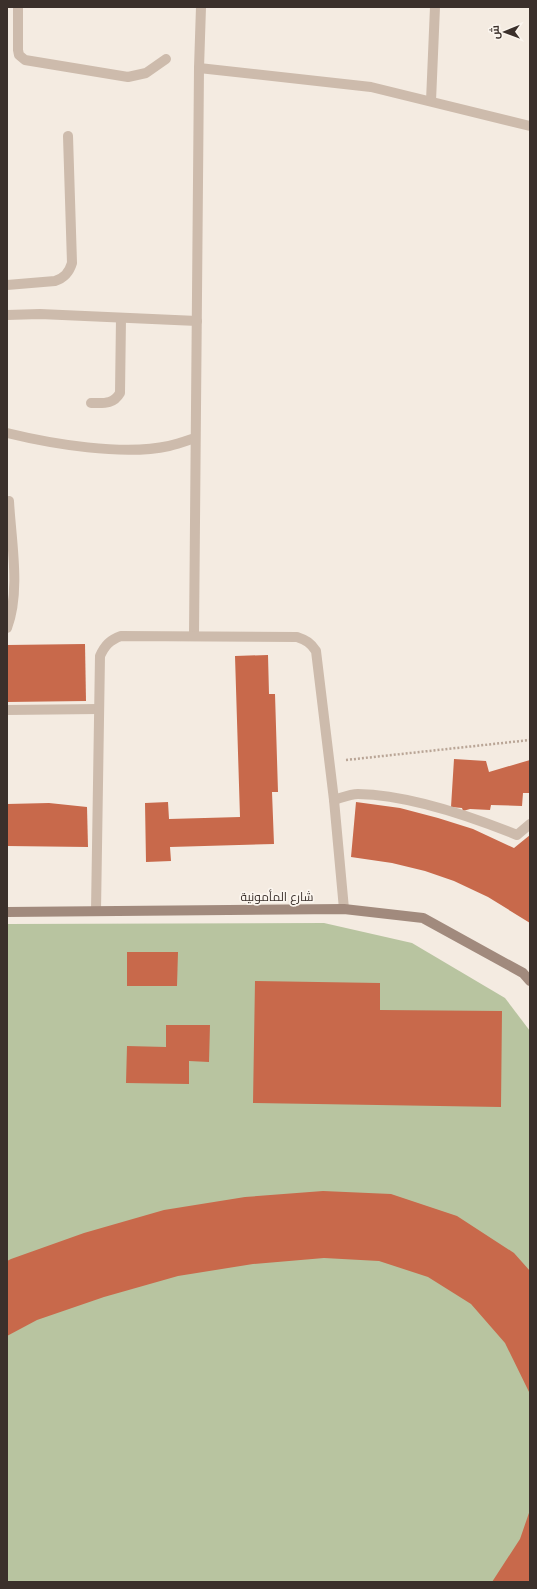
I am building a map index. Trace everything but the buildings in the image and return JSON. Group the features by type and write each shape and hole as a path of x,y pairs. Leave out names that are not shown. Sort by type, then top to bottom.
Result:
{"street":[{"path":"18,7 18,50 19,54 25,60 128,77 146,73 166,59"},
{"path":"194,635 199,68 201,7"},
{"path":"431,101 435,7"},
{"path":"199,68 371,86 530,126"},
{"path":"7,285 55,281 61,279 70,270 72,263 68,136"},
{"path":"7,315 40,314 197,321"},
{"path":"91,403 110,403 117,398 120,393 121,318"},
{"path":"7,433 66,445 126,449 168,446 195,438"},
{"path":"7,628 12,611 14,587 9,501"},
{"path":"96,911 100,656 104,646 112,639 121,636 194,635 297,637 312,644 318,659 334,800 344,910"},
{"path":"7,710 98,709"},
{"path":"334,800 356,794 400,800 476,818 516,835 530,824"},
{"name":"شارع المأمونية","path":"7,912 344,910 423,918 523,973 530,981"}],"path":[{"path":"330,762 530,740"}],"green space":[{"path":"324,923 412,943 505,998 530,1031 530,1582 7,1582 7,924"}]}
